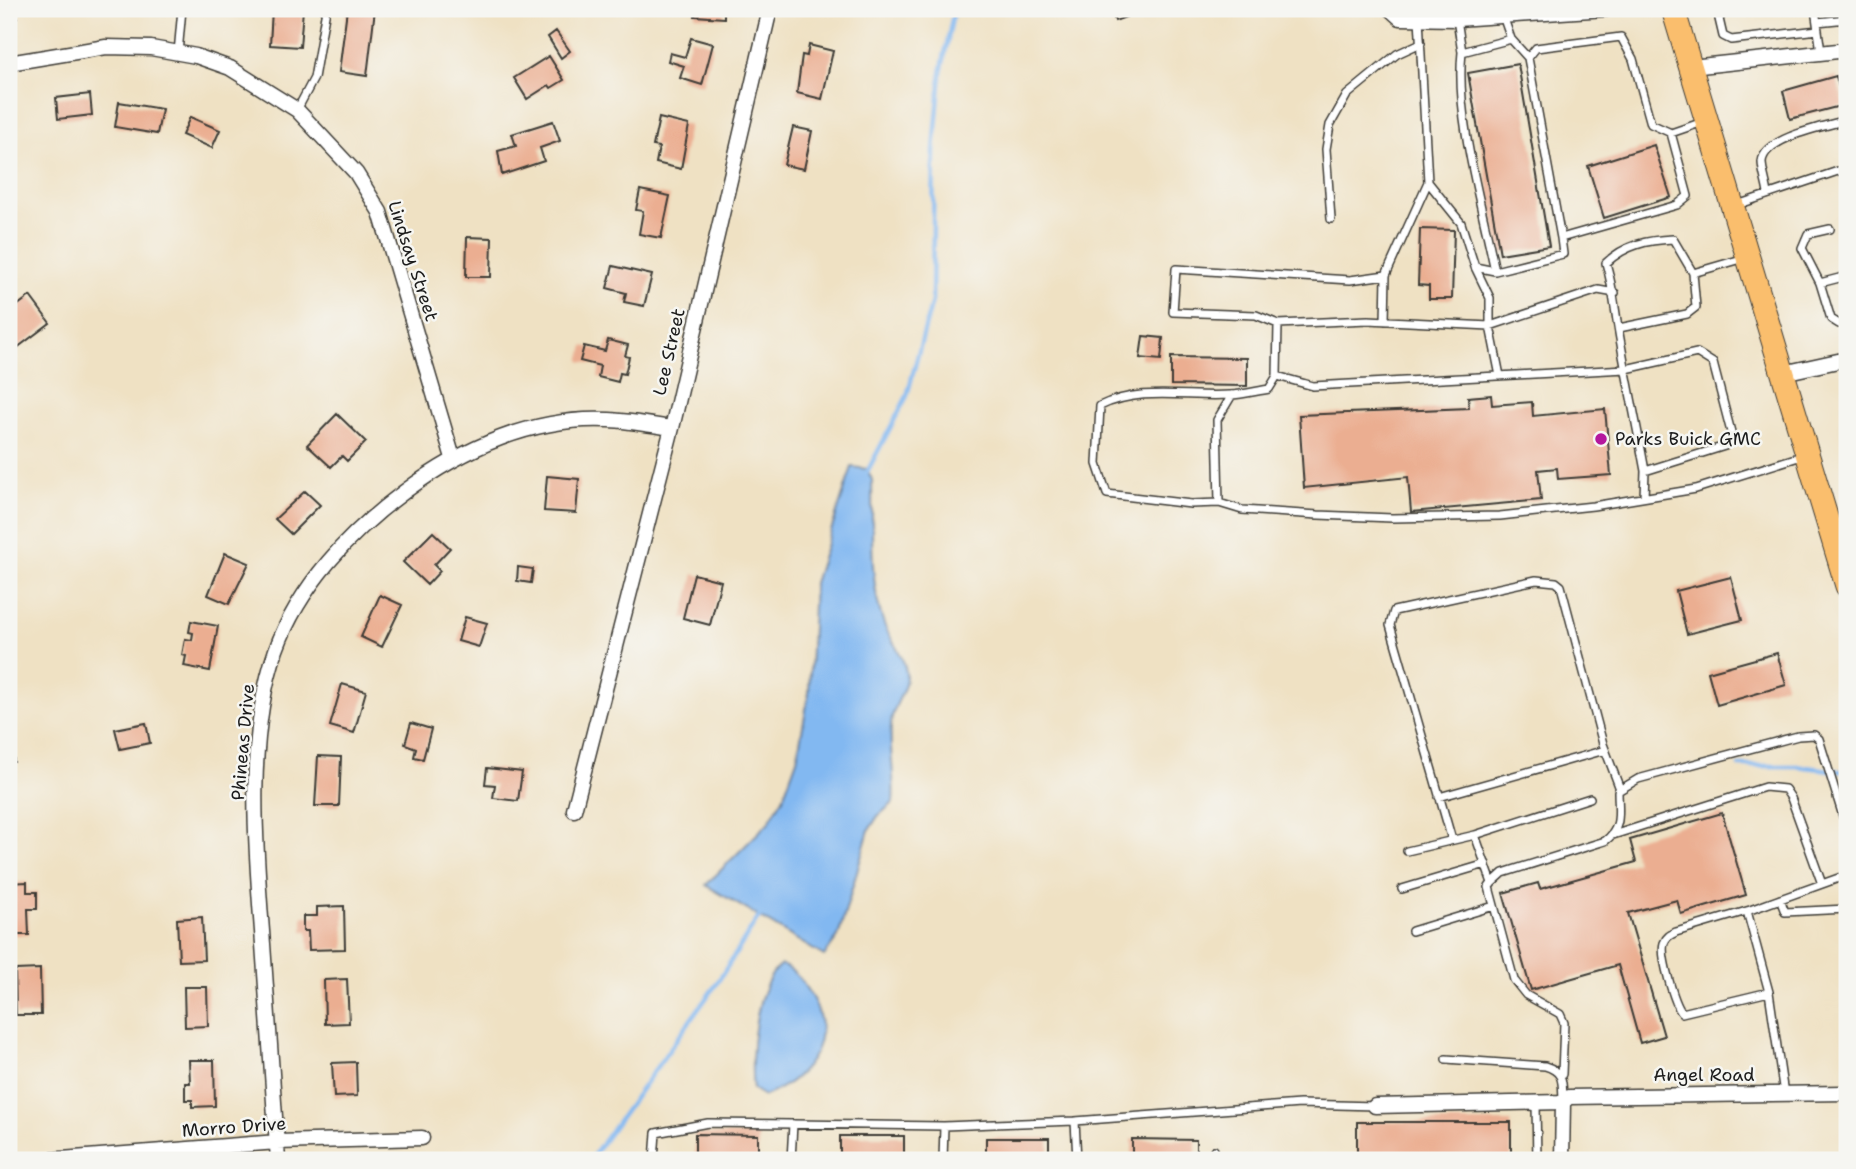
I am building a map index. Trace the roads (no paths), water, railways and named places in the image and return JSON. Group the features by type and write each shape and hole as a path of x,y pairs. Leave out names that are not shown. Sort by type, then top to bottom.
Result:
{"main road":[{"path":"1673,9 1847,586"}],"street":[{"name":"Lee Street","path":"574,810 672,428 770,9"},
{"path":"1390,9 1400,18 1457,19 1606,9"},
{"name":"Lindsay Street","path":"9,63 106,47 151,48 230,68 297,110 356,173 380,212 453,458"},
{"path":"1691,67 1847,50"},
{"path":"1783,373 1847,359"},
{"name":"Phineas Drive","path":"278,1160 259,896 258,757 268,675 288,623 326,565 379,510 453,458 527,429 557,423 611,420 672,428"},
{"name":"Angel Road","path":"1375,1106 1536,1104 1563,1102 1570,1097 1591,1095 1847,1093"},
{"path":"1562,1160 1563,1102"},
{"name":"Morro Drive","path":"49,1160 277,1142 422,1138"}],"lane":[{"path":"177,53 182,9"},
{"path":"297,110 314,78 326,9"},
{"path":"1725,9 1719,19 1723,36 1731,40 1847,19"},
{"path":"1815,9 1821,53"},
{"path":"1475,267 1495,271 1563,254 1528,58 1511,39 1503,15"},
{"path":"1385,321 1386,275 1428,182 1419,18"},
{"path":"1457,19 1467,126 1495,271"},
{"path":"1528,58 1536,48 1621,37 1633,58 1651,124 1671,133 1707,120"},
{"path":"1462,52 1511,39"},
{"path":"1332,219 1326,149 1330,125 1347,95 1397,54 1420,43"},
{"path":"1768,194 1762,161 1767,148 1780,141 1847,120"},
{"path":"1561,238 1677,205 1688,196 1671,133"},
{"path":"1733,206 1847,168"},
{"path":"1428,182 1461,223 1475,267 1490,298 1490,326 1500,376"},
{"path":"1830,229 1808,234 1802,248 1820,283 1831,319 1839,324 1847,322"},
{"path":"1619,328 1687,314 1696,307 1693,273 1673,239 1652,240 1619,251 1606,263 1615,293 1619,328 1645,471 1644,497"},
{"path":"1693,273 1749,257"},
{"path":"1386,275 1350,280 1176,269 1173,312 1256,315 1279,324 1385,321 1490,326 1598,290 1615,293"},
{"path":"1820,283 1847,276"},
{"path":"1279,324 1277,376 1269,389 1232,396 1143,393 1117,398 1100,406 1097,464 1107,494 1191,504 1219,503 1242,510 1392,518 1500,516 1696,489 1808,454"},
{"path":"1277,376 1313,386 1500,376 1626,369 1697,353 1713,363 1732,436 1725,446 1645,471"},
{"path":"1219,503 1217,420 1232,396"},
{"path":"1452,840 1390,625 1394,611 1536,580 1556,582 1561,586 1605,750 1620,789"},
{"path":"1613,835 1617,829 1618,791 1639,779 1798,736 1814,735 1819,739 1847,829"},
{"path":"1439,797 1605,750"},
{"path":"1563,1102 1564,1023 1560,1014 1520,990 1489,887 1503,873 1765,787 1777,787 1785,789 1791,799 1822,884"},
{"path":"1407,851 1475,835 1590,798"},
{"path":"1475,835 1492,883"},
{"path":"1402,889 1486,864"},
{"path":"1769,992 1682,1013 1663,955 1667,937 1847,874"},
{"path":"1780,899 1785,912 1847,909"},
{"path":"1412,931 1494,906"},
{"path":"1747,911 1769,992 1785,1094"},
{"path":"1446,1059 1545,1066 1562,1074"},
{"path":"654,1160 656,1133 708,1123 944,1126 1075,1121 1300,1104 1375,1106"},
{"path":"1536,1104 1537,1160"},
{"path":"1075,1121 1077,1160"},
{"path":"792,1160 793,1124"},
{"path":"943,1160 944,1126"},
{"path":"1214,1150 1214,1160"}],"water":[{"path":"852,467 867,469 872,480 872,553 879,607 884,624 905,666 906,679 892,717 893,803 878,816 869,830 838,937 824,956 706,885 768,823 783,798 797,759 809,693 814,583"},
{"path":"781,965 790,969 800,979 817,1008 821,1024 820,1040 806,1067 780,1088 764,1096 753,1089 753,1042 765,988 772,974"}],"waterway":[{"path":"867,472 907,396 932,301 934,150 941,73 954,9"},
{"path":"1739,766 1797,766 1847,772"},
{"path":"590,1160 715,986 760,915"}],"place":[{"name":"Parks Buick GMC","path":"1601,439"}]}
